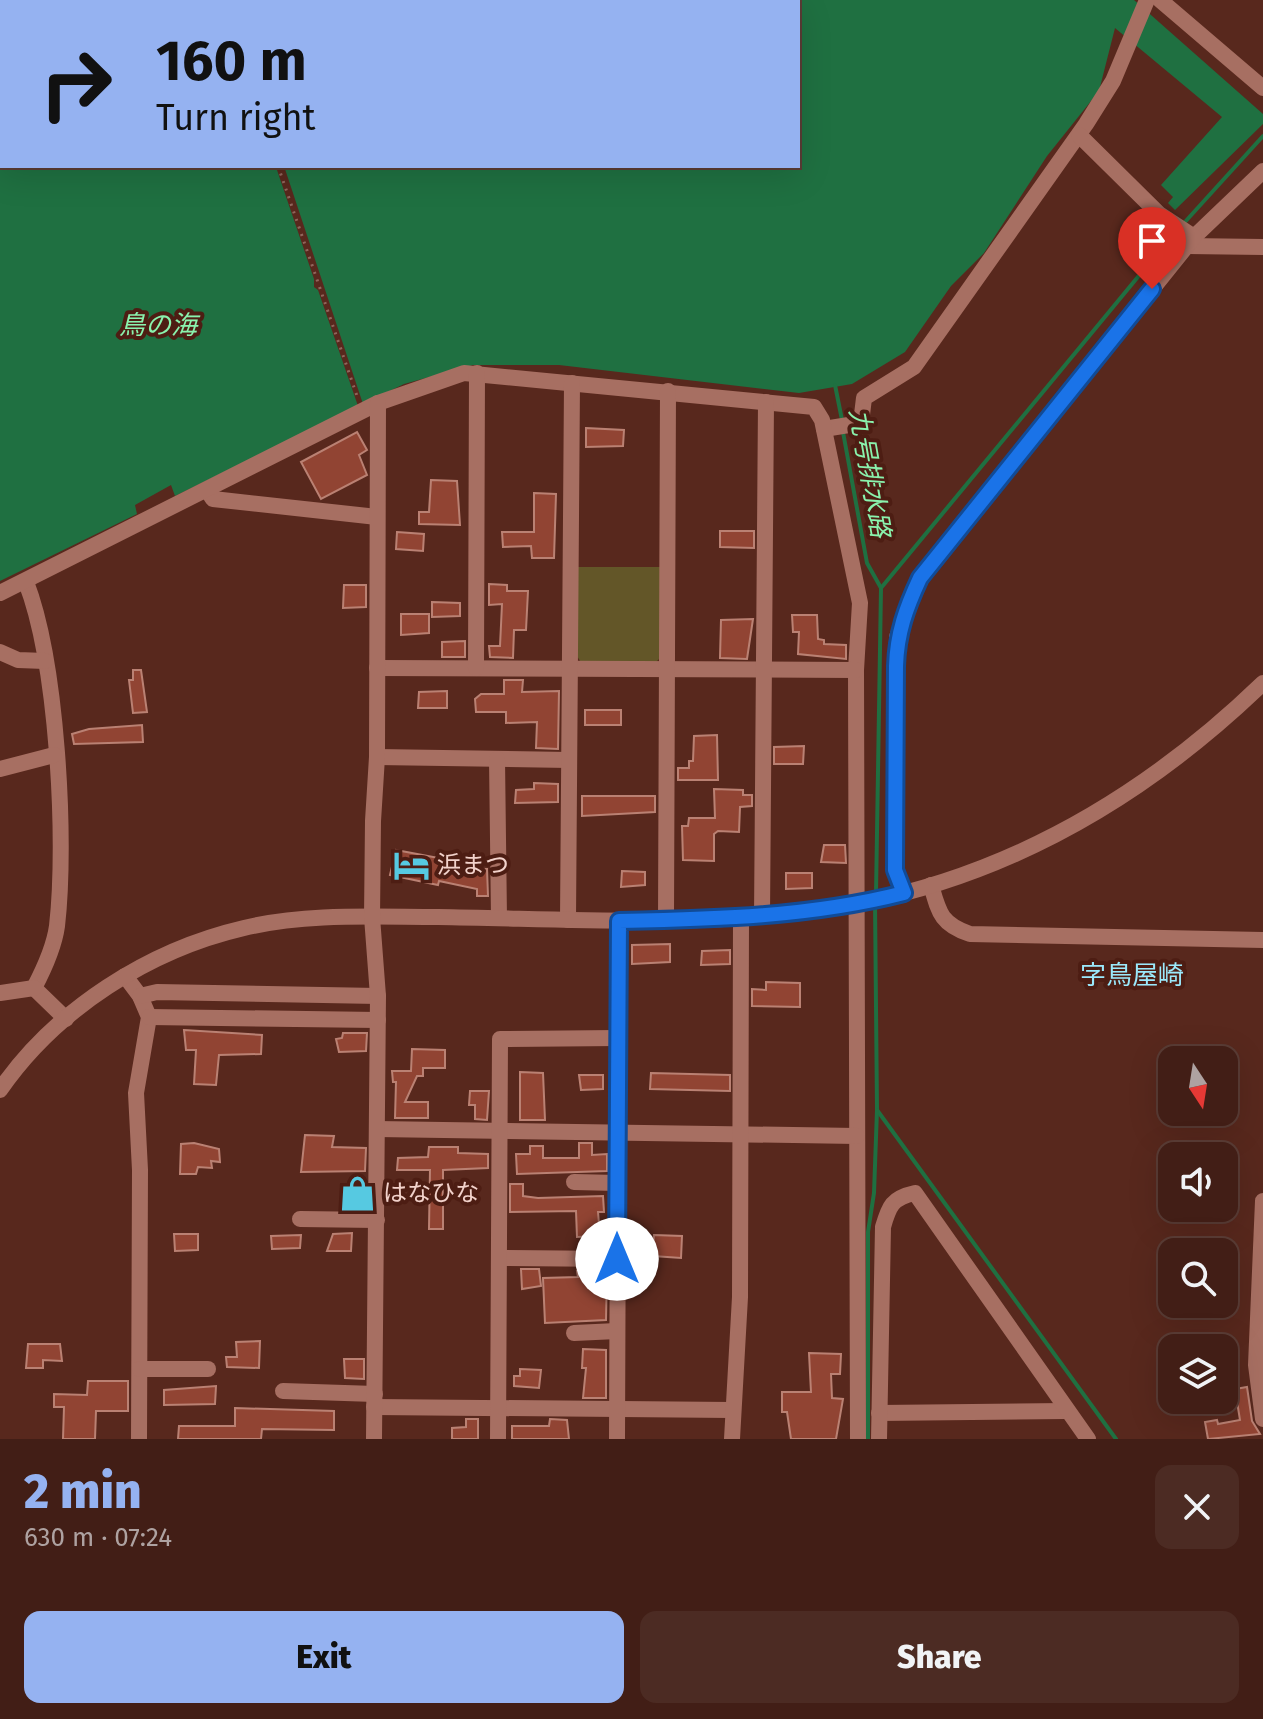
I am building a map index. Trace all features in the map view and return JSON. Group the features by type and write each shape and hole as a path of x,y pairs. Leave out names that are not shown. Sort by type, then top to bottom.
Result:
{"street":[{"path":"828,429 861,423 864,398 914,367 1113,81 1151,0 1263,88"},
{"path":"1082,129 1159,214 1190,239 1263,247"},
{"path":"897,895 897,637 920,578 1190,239 1263,171"},
{"path":"0,593 370,407 464,373 814,407 828,429 860,603 856,670 862,903 857,1136 858,1439"},
{"path":"476,668 477,373"},
{"path":"568,920 572,383"},
{"path":"666,920 668,391"},
{"path":"762,917 766,402"},
{"path":"370,407 377,517 377,757 372,917 378,996 374,1439"},
{"path":"207,490 213,499 243,504 377,517"},
{"path":"26,582 38,613 45,661 54,755 60,875 57,929 34,988"},
{"path":"0,652 18,660 45,661"},
{"path":"377,668 856,670"},
{"path":"0,1090 66,1019 125,976 169,953 244,928 279,922 372,917 619,921 741,919 862,903 931,885 1060,834 1130,794 1183,755 1263,683"},
{"path":"0,769 54,755"},
{"path":"377,757 569,760"},
{"path":"497,759 499,918"},
{"path":"931,885 941,915 950,928 970,934 1263,940"},
{"path":"732,1439 740,1297 741,919"},
{"path":"617,1439 619,921"},
{"path":"125,976 140,996 149,1017 136,1093 140,1170 139,1439"},
{"path":"0,993 34,988"},
{"path":"34,988 66,1019"},
{"path":"140,996 157,992 378,996"},
{"path":"149,1017 378,1020"},
{"path":"498,1439 500,1039 618,1038"},
{"path":"377,1129 857,1136"},
{"path":"574,1182 617,1183"},
{"path":"879,1439 883,1227 890,1204 899,1197 915,1193 1088,1439"},
{"path":"1263,1201 1256,1365 1263,1419"},
{"path":"300,1219 377,1220"},
{"path":"499,1258 617,1259"},
{"path":"574,1333 617,1331"},
{"path":"140,1369 208,1369"},
{"path":"283,1391 498,1408 732,1410"},
{"path":"879,1413 1066,1411"}],"path":[{"path":"279,168 370,407"}],"shaded area":[{"path":"578,567 661,567 660,658 655,663 582,664 577,656"}],"water":[{"name":"鳥の海","path":"800,0 1134,0 1263,114 1263,124 1175,210 1168,203 1173,197 1161,185 1222,117 1115,28 1099,91 1047,156 984,253 951,286 905,352 852,384 799,393 559,365 473,365 404,384 175,496 171,485 135,505 137,514 0,581 0,168 800,168"}],"pier":[{"path":"275,168 285,168 363,404 358,406 318,290 314,287 314,279"}],"building":[{"path":"586,428 624,430 623,446 586,447"},
{"path":"357,432 367,450 359,455 367,475 321,499 301,462"},
{"path":"431,480 457,481 460,525 419,524 419,512 429,512"},
{"path":"534,493 556,494 554,558 532,558 531,546 503,547 502,532 534,532"},
{"path":"720,531 754,531 754,548 720,547"},
{"path":"397,532 424,534 423,551 396,549"},
{"path":"489,584 507,585 507,591 528,591 526,630 514,630 513,658 490,657 489,646 500,646 502,604 489,605"},
{"path":"344,585 366,585 366,607 343,608"},
{"path":"432,602 460,603 460,616 432,617"},
{"path":"401,614 429,614 429,633 401,635"},
{"path":"792,615 817,615 818,639 824,640 824,644 846,645 846,659 798,654 799,632 793,632"},
{"path":"753,619 747,659 720,658 721,620"},
{"path":"465,641 465,657 442,657 442,642"},
{"path":"133,670 141,670 147,712 133,713 129,680 133,680"},
{"path":"504,680 523,680 522,692 559,691 558,749 536,748 537,722 506,723 506,712 476,712 475,699 481,694 504,694"},
{"path":"447,691 447,708 418,708 419,692"},
{"path":"585,710 621,710 621,725 585,725"},
{"path":"142,725 143,742 74,744 72,734 89,729"},
{"path":"717,735 718,780 678,780 678,768 689,768 689,761 693,761 694,736"},
{"path":"804,746 803,764 774,764 774,747"},
{"path":"534,783 558,784 558,802 515,803 516,790 534,789"},
{"path":"714,789 743,790 743,795 752,795 752,806 740,807 739,832 718,831 714,834 714,861 683,860 682,826 688,826 689,818 715,818"},
{"path":"582,796 655,796 655,812 582,816"},
{"path":"824,845 845,845 846,863 821,862"},
{"path":"396,850 444,859 442,868 487,869 488,896 477,896 477,889 390,875"},
{"path":"622,871 645,872 645,885 621,887"},
{"path":"786,873 812,873 812,888 786,889"},
{"path":"670,944 670,962 632,964 632,945"},
{"path":"730,950 730,964 701,965 702,951"},
{"path":"766,982 800,983 800,1007 752,1006 752,989 766,990"},
{"path":"184,1030 262,1035 261,1054 219,1055 216,1085 194,1084 196,1050 186,1050"},
{"path":"343,1033 367,1033 366,1051 339,1052 336,1039 342,1038"},
{"path":"412,1049 445,1050 445,1068 423,1068 423,1076 417,1076 405,1102 428,1102 428,1118 395,1118 396,1082 393,1082 392,1071 411,1071"},
{"path":"520,1072 543,1073 545,1120 520,1120"},
{"path":"651,1073 730,1075 730,1091 650,1089"},
{"path":"579,1075 603,1075 603,1089 581,1090"},
{"path":"470,1091 489,1091 487,1120 475,1119 475,1105 469,1105"},
{"path":"305,1135 334,1136 332,1147 366,1148 365,1171 301,1172"},
{"path":"194,1143 219,1149 220,1162 211,1161 212,1168 198,1167 196,1174 180,1174 181,1144"},
{"path":"579,1143 592,1143 592,1155 607,1154 607,1171 517,1174 516,1154 530,1154 530,1146 543,1146 543,1158 579,1158"},
{"path":"429,1147 458,1147 458,1153 488,1154 488,1168 443,1170 443,1229 429,1229 430,1170 397,1170 398,1158 428,1157"},
{"path":"510,1184 523,1184 523,1196 538,1198 603,1196 604,1212 598,1212 600,1236 577,1237 576,1211 510,1212"},
{"path":"352,1233 351,1251 327,1251 333,1234"},
{"path":"174,1234 198,1234 198,1250 175,1251"},
{"path":"301,1235 300,1248 272,1249 271,1236"},
{"path":"654,1235 682,1236 681,1258 653,1256"},
{"path":"521,1269 539,1269 541,1286 522,1289"},
{"path":"577,1271 607,1271 606,1320 545,1323 543,1278 578,1277"},
{"path":"260,1341 259,1368 227,1367 226,1357 237,1357 236,1342"},
{"path":"28,1344 60,1344 62,1361 43,1360 43,1368 26,1368"},
{"path":"583,1349 606,1350 606,1398 583,1398 586,1368 582,1368"},
{"path":"809,1353 841,1354 840,1374 831,1374 832,1398 843,1399 836,1439 791,1439 787,1412 782,1412 782,1392 811,1392"},
{"path":"344,1359 364,1359 364,1379 345,1378"},
{"path":"520,1369 541,1370 539,1388 514,1386 514,1376 520,1376"},
{"path":"88,1381 128,1381 128,1411 96,1411 95,1439 63,1439 64,1407 54,1407 54,1394 87,1395"},
{"path":"216,1386 215,1404 164,1405 164,1390"},
{"path":"1247,1387 1252,1421 1260,1434 1208,1439 1205,1422 1217,1420 1218,1424 1240,1420 1238,1388"},
{"path":"235,1408 334,1411 334,1430 262,1429 261,1439 178,1439 179,1426 235,1426"},
{"path":"466,1419 478,1419 478,1439 452,1439 452,1428 466,1427"},
{"path":"550,1419 567,1420 569,1439 512,1439 512,1426 549,1426"}],"waterway":[{"path":"1184,223 1263,136"},
{"path":"881,588 1175,232"},
{"name":"九号排水路","path":"835,385 842,420"},
{"path":"843,432 867,563 881,588 876,894"},
{"path":"875,902 877,1110 1116,1439"},
{"path":"868,1439 868,1232 874,1193 877,1110"}],"place":[{"name":"浜まつ","path":"411,865"},
{"name":"はなひな","path":"357,1193"}],"district":[{"name":"字鳥屋崎","path":"1132,975"}],"route":[{"path":"617,1259 619,921 741,919 858,904 904,893 895,870 896,666 897,637 907,607 920,578 1152,289"}]}
